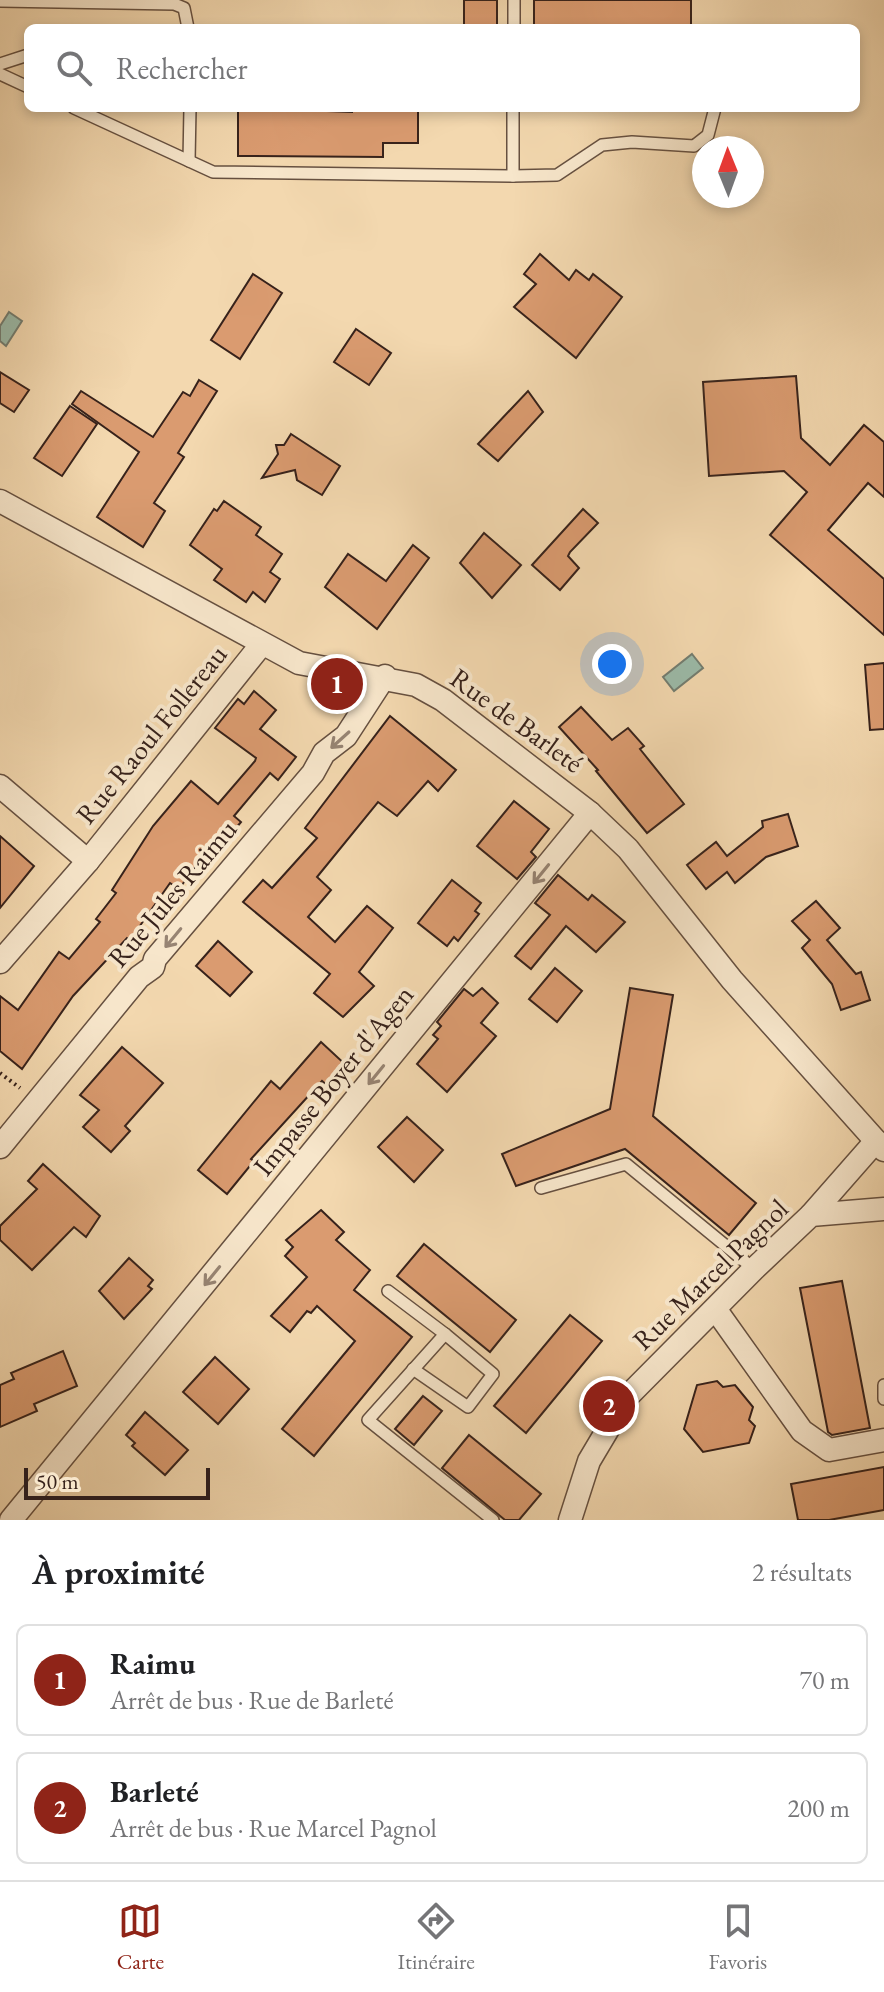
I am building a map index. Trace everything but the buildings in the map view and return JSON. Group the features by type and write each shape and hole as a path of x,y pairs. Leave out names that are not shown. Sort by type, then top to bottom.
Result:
{"street":[{"name":"Rue de Barleté","path":"0,501 261,645 315,669 385,676 416,685 443,700 590,813 628,849 732,980 880,1146"},
{"name":"Rue Raoul Follereau","path":"0,962 88,861 261,645"},
{"name":"Rue Jules Raimu","path":"0,1147 139,977 153,967 155,959 313,773 324,753 346,736 385,676"},
{"name":"Rue Raoul Follereau","path":"0,786 88,861"},
{"name":"Impasse Boyer d'Agen","path":"11,1520 590,813"},
{"path":"811,1215 880,1146"},
{"name":"Rue Marcel Pagnol","path":"570,1520 589,1461 627,1397 754,1269 811,1215 884,1209"},
{"path":"716,1310 802,1431 816,1442 829,1450 884,1440"}],"lane":[{"path":"514,0 514,24"},
{"path":"0,1 174,4 184,8 187,24"},
{"path":"0,64 24,56"},
{"path":"0,74 24,85"},
{"path":"83,112 213,172 513,176 557,175 602,145 632,142 694,146 704,141 714,112"},
{"path":"189,161 190,112"},
{"path":"513,112 513,176"},
{"path":"541,1188 626,1164 754,1269"},
{"path":"388,1291 493,1374 468,1407 413,1369"},
{"path":"445,1334 368,1420 493,1520"},
{"path":"884,1385 884,1399"}],"shaded area":[{"path":"9,312 22,321 6,346 0,341 0,326"},
{"path":"692,654 703,668 674,691 663,677"}],"place":[{"name":"Raimu","path":"337,684"},
{"name":"Barleté","path":"609,1406"}]}
